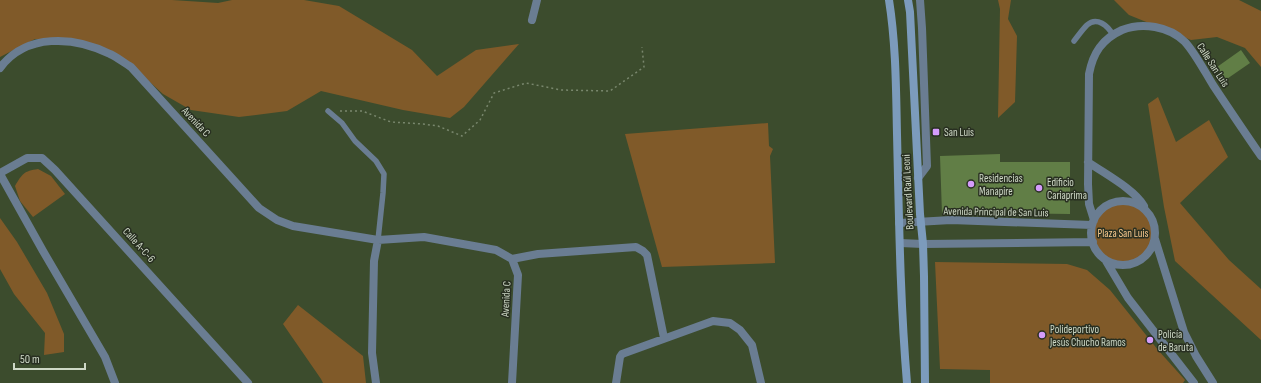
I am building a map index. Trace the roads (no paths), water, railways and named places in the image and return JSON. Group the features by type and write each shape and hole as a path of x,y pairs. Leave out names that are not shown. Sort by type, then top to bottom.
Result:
{"main road":[{"name":"Boulevard Raúl Leoni","path":"889,0 892,13 895,62 899,223 907,383"},
{"name":"Boulevard Raúl Leoni","path":"908,0 910,12 918,178 923,244 925,383"}],"street":[{"path":"532,20 536,0"},
{"path":"918,178 927,166 920,0"},
{"name":"Calle San Luis","path":"1093,223 1088,204 1089,74 1092,61 1102,44 1113,35 1134,26 1153,26 1164,30 1184,42 1261,156"},
{"name":"Avenida C","path":"0,68 21,49 35,43 55,40 76,42 94,47 111,54 131,67 259,208 277,220 293,226 378,240 424,237 496,250 512,259 518,274 512,383"},
{"name":"Calle A-C-6","path":"0,174 27,158 42,158 55,170 248,383"},
{"path":"1088,162 1121,184 1143,204 1154,224 1155,239 1184,332 1202,367 1213,383"},
{"path":"0,174 105,357 115,383"},
{"path":"1146,211 1130,202 1111,203 1101,210 1093,223 1091,231 1093,242 1098,252 1106,260 1128,298 1194,383"},
{"name":"Avenida Principal de San Luis","path":"899,223 921,223 951,220 1093,223"},
{"path":"1106,260 1119,265 1126,265 1140,261 1150,252 1155,239"},
{"path":"376,383 372,353 374,261 378,240"},
{"path":"900,243 1093,242"},
{"path":"512,259 538,254 636,246 647,255 664,338"},
{"path":"616,383 620,357 622,354 713,321 730,323 740,330 752,345 761,383"}],"lane":[{"path":"1074,41 1087,25 1096,22 1106,25 1113,35"},
{"path":"328,111 342,123 355,141 376,161 384,174 384,193 378,240"}],"place":[{"name":"San Luis","path":"936,132"},
{"name":"Residencias Manapire","path":"971,184"},
{"name":"Edificio Cariaprima","path":"1039,188"},
{"name":"Polideportivo Jesús Chucho Ramos","path":"1042,335"},
{"name":"Policía de Baruta","path":"1150,340"}],"park label":[{"name":"Plaza San Luis","path":"1123,233"}]}
